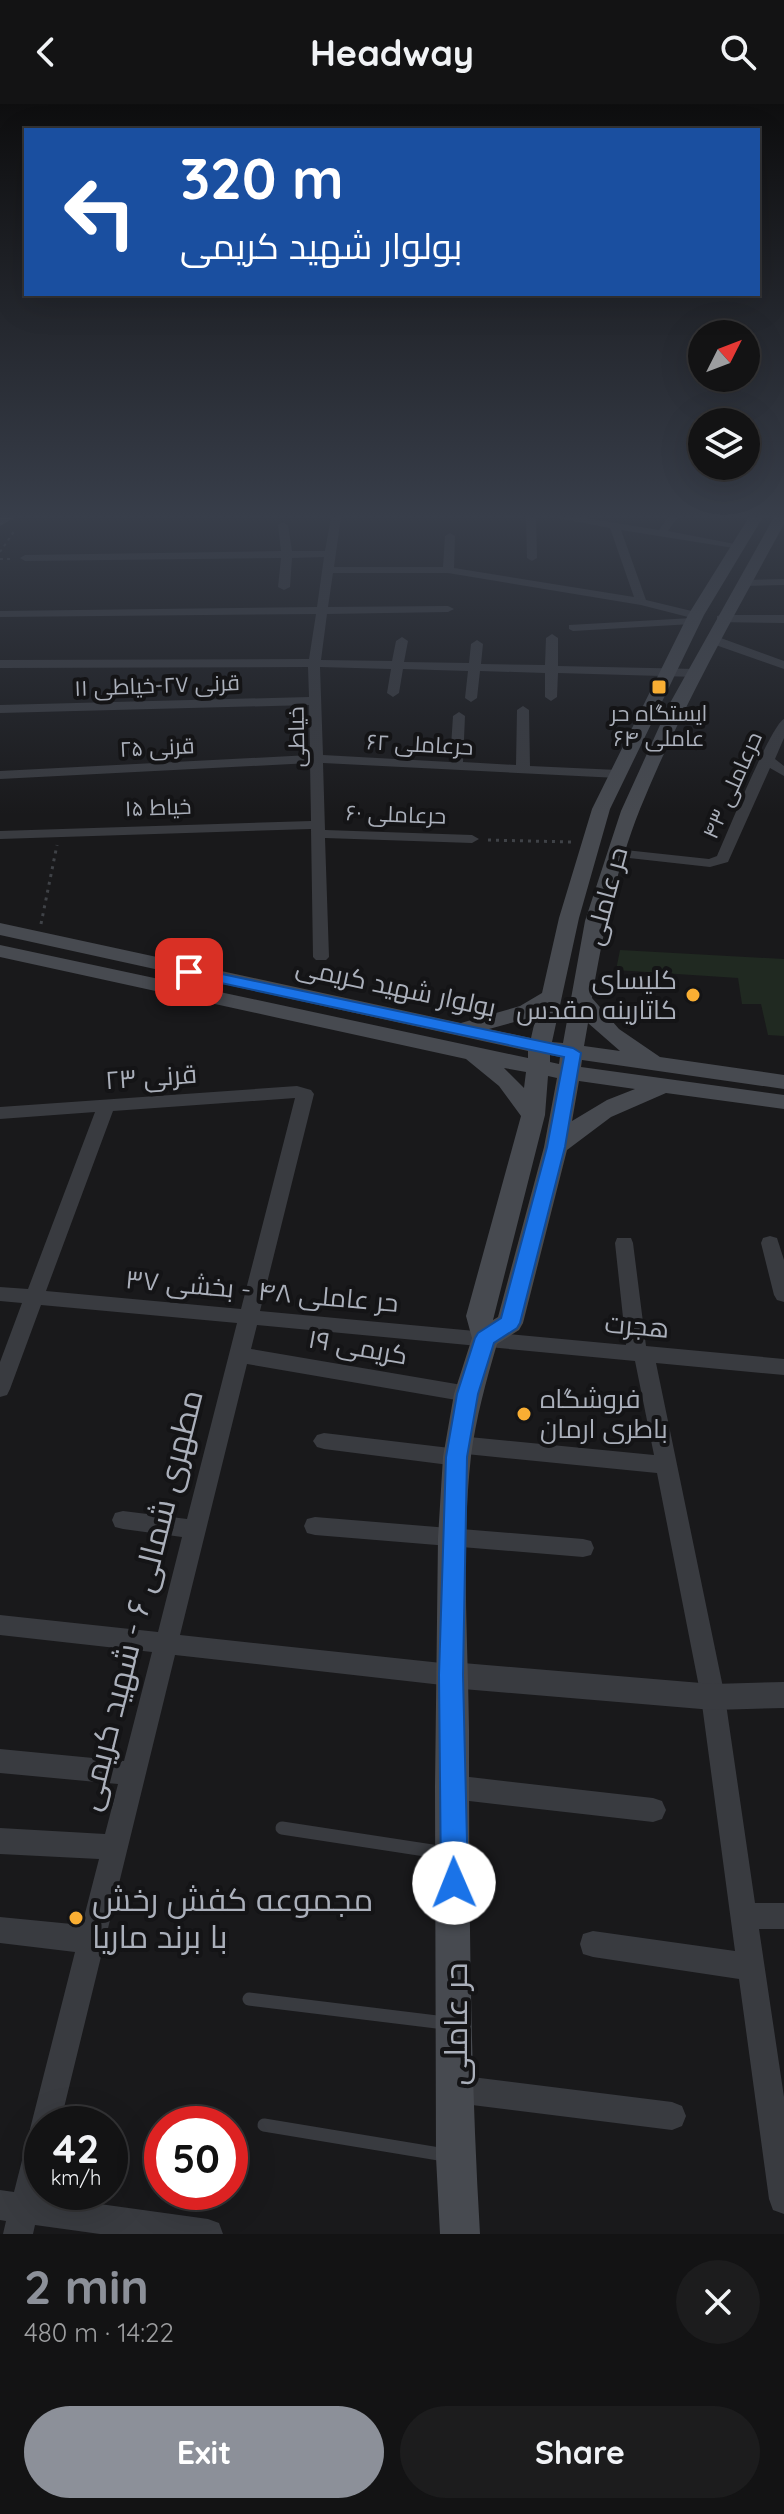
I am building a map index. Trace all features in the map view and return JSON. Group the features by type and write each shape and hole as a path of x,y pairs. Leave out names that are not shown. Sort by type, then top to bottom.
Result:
{"main road":[{"name":"حر عاملی","path":"485,1338 510,1323 556,1147 595,921 616,853 630,811 678,703 714,640 724,616"},
{"name":"حر عاملی","path":"460,2234 456,2157 451,1675 458,1451 468,1394 485,1338 479,1316 533,1115 551,996 569,918 601,809 694,618"},
{"name":"بولوار شهید کریمی","path":"0,929 38,940 462,1030 540,1057"},
{"name":"بولوار شهید کریمی","path":"0,951 471,1053 540,1057 666,1077 784,1102"},
{"path":"462,1030 493,1024 528,1011 551,996"},
{"path":"556,1147 585,1121 666,1077 600,1026 582,999"},
{"path":"471,1053 507,1081 533,1115"},
{"name":"بولوار شهید کریمی","path":"666,1077 784,1082"}],"street":[{"name":"خیاطی","path":"320,616 314,663 321,957"},
{"path":"689,616 694,618"},
{"path":"573,627 694,618"},
{"path":"722,619 784,619"},
{"path":"551,697 552,638"},
{"path":"714,640 784,665"},
{"path":"393,693 402,641"},
{"path":"471,698 477,644"},
{"path":"0,664 314,663 696,673"},
{"name":"قرنی ۲۷-خیاطی ۱۱","path":"0,709 315,701"},
{"path":"523,710 523,769"},
{"path":"456,766 459,716"},
{"name":"حرعاملی ۴۳","path":"616,853 717,862 723,859 784,723"},
{"name":"حرعاملی ۶۲","path":"316,759 618,774"},
{"name":"قرنی ۲۵","path":"0,775 316,759"},
{"path":"766,759 784,772"},
{"name":"خیاط ۱۵","path":"0,835 318,829"},
{"name":"حرعاملی ۶۰","path":"318,829 472,839"},
{"name":"قرنی ۲۳","path":"0,1113 297,1092 305,1094"},
{"name":"مطهری شمالی ۶ - شهید کریمی","path":"50,2106 305,1094"},
{"path":"0,1389 106,1107"},
{"path":"624,1243 641,1352 713,1697 784,2199"},
{"path":"770,1243 784,1295"},
{"name":"حر عاملی ۴۸ - بخشی ۳۷","path":"0,1294 485,1338"},
{"name":"هجرت","path":"485,1338 641,1352 783,1371"},
{"name":"کریمی ۱۹","path":"239,1355 468,1394"},
{"path":"324,1441 667,1465"},
{"path":"123,1520 195,1529"},
{"path":"315,1526 583,1548"},
{"path":"0,1625 451,1675 713,1697 784,1695"},
{"path":"0,1761 134,1774"},
{"path":"452,1787 653,1810"},
{"path":"0,1841 115,1847"},
{"path":"745,1916 784,1916"},
{"path":"0,1930 92,1940"},
{"path":"593,1944 752,1967"},
{"path":"456,2089 672,2116"},
{"path":"24,2188 14,2216 208,2234"}],"lane":[{"path":"282,1828 454,1855"},
{"path":"249,1999 456,2024"},
{"path":"264,2125 456,2157"}],"path":[{"path":"38,940 60,832"},
{"path":"472,839 592,842"}],"shaded area":[{"path":"620,950 784,959 784,1036 768,1035 761,1004 742,1004 738,978 616,970"}],"place":[{"name":"ایستگاه حر عاملی ۶۴","path":"659,687"},
{"name":"کلیسای کاتارینه مقدس","path":"693,995"},
{"name":"فروشگاه باطری ارمان","path":"524,1414"},
{"name":"مجموعه کفش رخش با برند ماریا","path":"76,1918"}],"route":[{"path":"189,972 573,1053 556,1147 510,1323 485,1338 468,1394 457,1457 451,1675 454,1883"}]}
